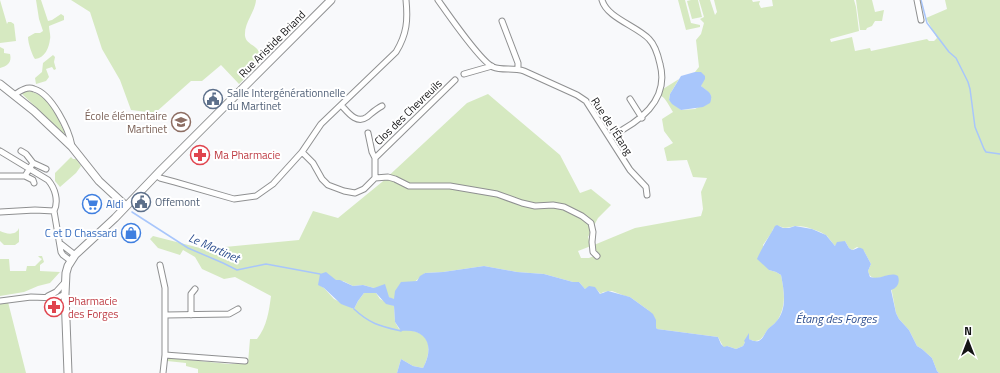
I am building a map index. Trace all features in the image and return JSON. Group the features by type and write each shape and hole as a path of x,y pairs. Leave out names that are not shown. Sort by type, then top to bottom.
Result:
{"main road":[{"name":"Rue Aristide Briand","path":"73,258 332,0"},
{"path":"0,84 34,111 72,147 99,181 126,206"},
{"path":"68,373 65,294 66,273 73,258"}],"street":[{"path":"156,175 160,178 234,199 256,196 273,184 302,152 321,124 396,52 407,27 406,0"},
{"path":"438,0 482,57 492,66"},
{"path":"602,0 603,4 609,11 649,39 658,53 662,69 660,88 656,102 642,118 609,137"},
{"path":"917,0 921,20"},
{"path":"502,21 518,63 518,69"},
{"path":"464,74 492,66"},
{"name":"Rue de l'Étang","path":"492,66 500,69 518,69 577,95 586,101 630,170 646,187 647,195"},
{"name":"Clos des Chevreuils","path":"375,158 455,80"},
{"path":"14,95 21,90 28,88 42,93 56,109 68,133 72,147"},
{"path":"630,99 642,118"},
{"path":"341,105 354,118 360,120 366,118 376,108 382,106"},
{"name":"Clos des Chevreuils","path":"368,133 372,152 375,158 375,178"},
{"path":"0,151 48,180 52,185 57,206 54,212 63,255 73,258"},
{"path":"22,151 33,163 46,169"},
{"path":"302,152 313,163 322,179 328,185 344,191 355,192 364,189 375,178 388,177 410,186 450,186 497,194 522,204 535,206 553,205 564,207 582,216 591,223 593,232 592,242 595,254"},
{"path":"25,176 33,163"},
{"path":"0,176 25,176 33,180 34,183"},
{"path":"0,212 35,210 54,212"},
{"path":"160,265 165,288 166,315 163,373"},
{"path":"43,298 56,292 66,281"},
{"path":"191,315 191,294 195,288"},
{"path":"0,301 31,297 57,298 65,294"},
{"path":"166,315 229,314 238,309"},
{"path":"165,355 245,361"}],"green space":[{"path":"0,0 7,24 8,22 11,22 14,24 16,41 0,43"},
{"path":"36,0 41,0 48,21 61,14 64,16 64,20 49,26 50,38 47,49 44,55 35,59 30,49 28,37 43,31 39,19"},
{"path":"71,0 256,0 254,9 246,26 245,36 247,41 258,50 258,62 260,64 239,84 221,65 202,81 191,81 155,113 131,110 120,80 102,49 90,12"},
{"path":"678,0 685,0 691,23 700,25 700,27 686,30"},
{"path":"698,0 702,17 692,19 687,1"},
{"path":"699,0 710,0 715,15 717,12 714,0 760,1 759,4 761,8 773,6 772,0 854,0 859,31 830,39 831,42 852,37 855,51 870,48 871,51 927,39 929,41 934,41 937,38 926,18 947,9 945,0 1000,0 1000,373 939,373 932,358 917,346 909,330 899,319 896,313 887,276 873,278 869,274 868,271 871,264 864,251 857,247 852,250 845,241 835,246 827,236 821,232 800,226 786,228 779,226 773,229 763,245 769,270 781,275 784,298 782,310 777,321 761,339 755,341 749,339 749,334 743,346 736,349 727,346 724,348 718,337 657,329 656,323 648,310 630,297 612,291 603,292 601,294 594,287 585,289 579,282 573,282 544,274 517,272 484,266 425,273 394,300 374,288 363,285 353,286 343,281 318,284 334,299 354,309 364,293 376,293 380,299 394,306 395,322 399,329 417,332 426,339 428,344 428,354 423,368 413,366 401,359 397,373 198,373 198,369 186,366 186,363 167,361 170,358 229,364 248,363 250,339 257,339 263,329 271,296 235,277 224,279 202,269 195,257 183,250 180,255 158,248 150,239 153,236 204,249 299,240 313,211 338,218 382,182 467,103 488,94 560,155 580,193 591,189 611,205 598,218 588,237 591,246 578,251 581,258 589,258 594,256 594,245 635,228 701,216 703,209 701,192 707,178 693,177 687,160 667,161 664,148 673,143 664,131 662,119 673,112 661,96 663,89 679,79 670,94 669,100 681,110 695,109 711,100 710,93 701,86 702,82 698,72 695,72 699,67 696,40 701,34 704,23 700,19 704,17"},
{"path":"856,0 872,0 875,12 884,10 882,21 875,21 872,26 866,30 860,30"},
{"path":"0,47 4,49 4,53 10,54 10,59 9,63 0,68"},
{"path":"53,55 55,57 54,62 56,69 54,70 52,67 46,69 49,77 46,81 36,84 35,78 42,72 43,63"},
{"path":"27,91 41,96 51,106 65,133 64,134 21,93"},
{"path":"71,157 76,159 81,166 76,173 60,187 55,181 55,173"},
{"path":"19,228 19,242 15,245 4,245 0,241 0,231 5,233 13,233 18,231"},
{"path":"38,256 42,256 44,262 40,265 40,271 60,272 50,283 24,292 0,296 0,259 9,259 10,271 26,271 27,266 35,266 42,259"},
{"path":"8,302 26,373 0,373 0,303"}],"water":[{"path":"701,72 705,76 701,86 711,95 710,103 703,107 681,110 669,100 670,94 681,76"},
{"name":"Étang des Forges","path":"777,225 783,228 795,226 812,229 826,235 835,246 837,242 845,241 852,250 859,248 863,249 871,264 868,271 870,277 874,278 892,274 898,276 898,284 891,290 896,313 899,319 909,330 917,346 932,358 939,373 397,373 401,359 413,366 423,368 427,360 428,346 423,336 417,332 401,331 395,322 394,306 386,304 376,293 364,293 354,309 341,304 324,288 318,285 320,274 326,272 336,280 340,280 353,286 363,285 374,288 385,284 389,297 394,299 395,291 401,282 417,281 420,276 425,273 484,266 517,272 544,274 573,282 579,282 585,289 589,286 595,287 600,294 608,291 630,297 653,314 656,320 657,329 718,337 724,347 727,346 736,349 743,346 749,333 749,339 753,341 762,339 782,312 784,300 781,275 769,270 757,259 763,246"}],"waterway":[{"path":"921,0 927,23 949,52 956,58 968,82 975,127 984,149 986,152 1000,154"},
{"name":"Le Martinet","path":"132,212 188,248 237,270 266,264 320,274"},
{"name":"Le Martinet","path":"354,309 365,318 376,324 401,331"}],"place":[{"name":"Salle Intergénérationnelle du Martinet","path":"213,99"},
{"name":"École élémentaire Martinet","path":"181,122"},
{"name":"Ma Pharmacie","path":"200,155"},
{"name":"Offemont","path":"141,202"},
{"name":"Aldi","path":"92,204"},
{"name":"C et D Chassard","path":"131,233"},
{"name":"Pharmacie des Forges","path":"54,307"}]}
